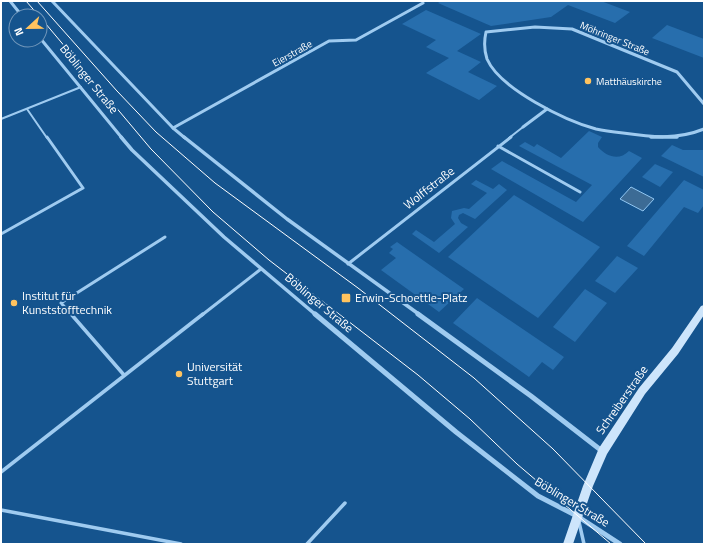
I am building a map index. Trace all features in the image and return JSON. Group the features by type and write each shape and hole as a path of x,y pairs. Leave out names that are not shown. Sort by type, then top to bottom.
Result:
{"main road":[{"name":"Schreiberstraße","path":"568,544 577,516 603,451 642,390 675,351 704,308"}],"street":[{"name":"Böblinger Straße","path":"52,1 173,128 287,219 525,391 603,451"},
{"name":"Eierstraße","path":"173,128 329,41 356,40 422,3"},
{"name":"Möhringer Straße","path":"704,104 677,72 572,29 535,27 486,32 484,40 485,52 492,67 509,85 547,108 596,129 658,138 677,138 694,134 704,129"},
{"name":"Böblinger Straße","path":"48,48 132,150 224,237 456,432 538,496 577,516 620,544"},
{"path":"523,127 547,108"}],"lane":[{"path":"1,119 81,87"},
{"path":"1,234 83,188 27,109"},
{"name":"Wolffstraße","path":"348,264 523,127"},
{"path":"498,146 580,192"},
{"path":"124,375 61,302 165,237"},
{"path":"1,472 261,268"},
{"path":"307,544 345,502"},
{"path":"1,510 182,544"},
{"path":"577,516 584,544"}],"shaded area":[{"path":"441,1 601,1 630,12 615,23 568,5 551,17 491,26 438,3"},
{"path":"426,10 481,34 457,51 481,62 468,72 497,86 479,100 426,73 449,58 426,47 436,40 402,24"},
{"path":"667,25 704,39 704,58 652,38"},
{"path":"589,131 602,137 598,143 598,147 605,153 617,157 629,151 642,158 583,222 491,169 502,161 576,202 592,185 519,146 525,142 534,147 537,144 561,158"},
{"path":"672,145 683,150 704,150 704,177 661,156"},
{"path":"655,164 673,172 660,187 642,177"},
{"path":"476,180 493,189 499,184 507,190 475,219 463,213 459,215 458,218 461,223 468,227 439,253 412,234 416,230 434,242 455,224 451,218 452,211 464,208 469,209 487,193 471,184"},
{"path":"684,180 704,190 704,205 698,213 684,207 644,256 627,246"},
{"path":"631,187 654,199 643,211 620,199"},
{"path":"514,195 600,247 538,318 448,257"},
{"path":"397,242 464,289 439,312 381,270 396,258 389,253 393,249 390,247"},
{"path":"617,256 638,268 615,293 595,281"},
{"path":"585,289 607,303 575,342 553,327"},
{"path":"477,298 564,357 553,370 542,362 529,377 453,323"}],"tram line":[{"path":"26,1 32,8"},
{"path":"37,1 117,91 156,132 215,183 358,288 474,378 553,449 646,544"},
{"path":"48,27 151,149 213,212 269,260 418,375 470,419 517,464 611,544"}],"place":[{"name":"Matthäuskirche","path":"588,81"},
{"name":"Erwin-Schoettle-Platz","path":"346,298"},
{"name":"Institut für Kunststofftechnik","path":"14,303"},
{"name":"Universität Stuttgart","path":"179,374"}]}
